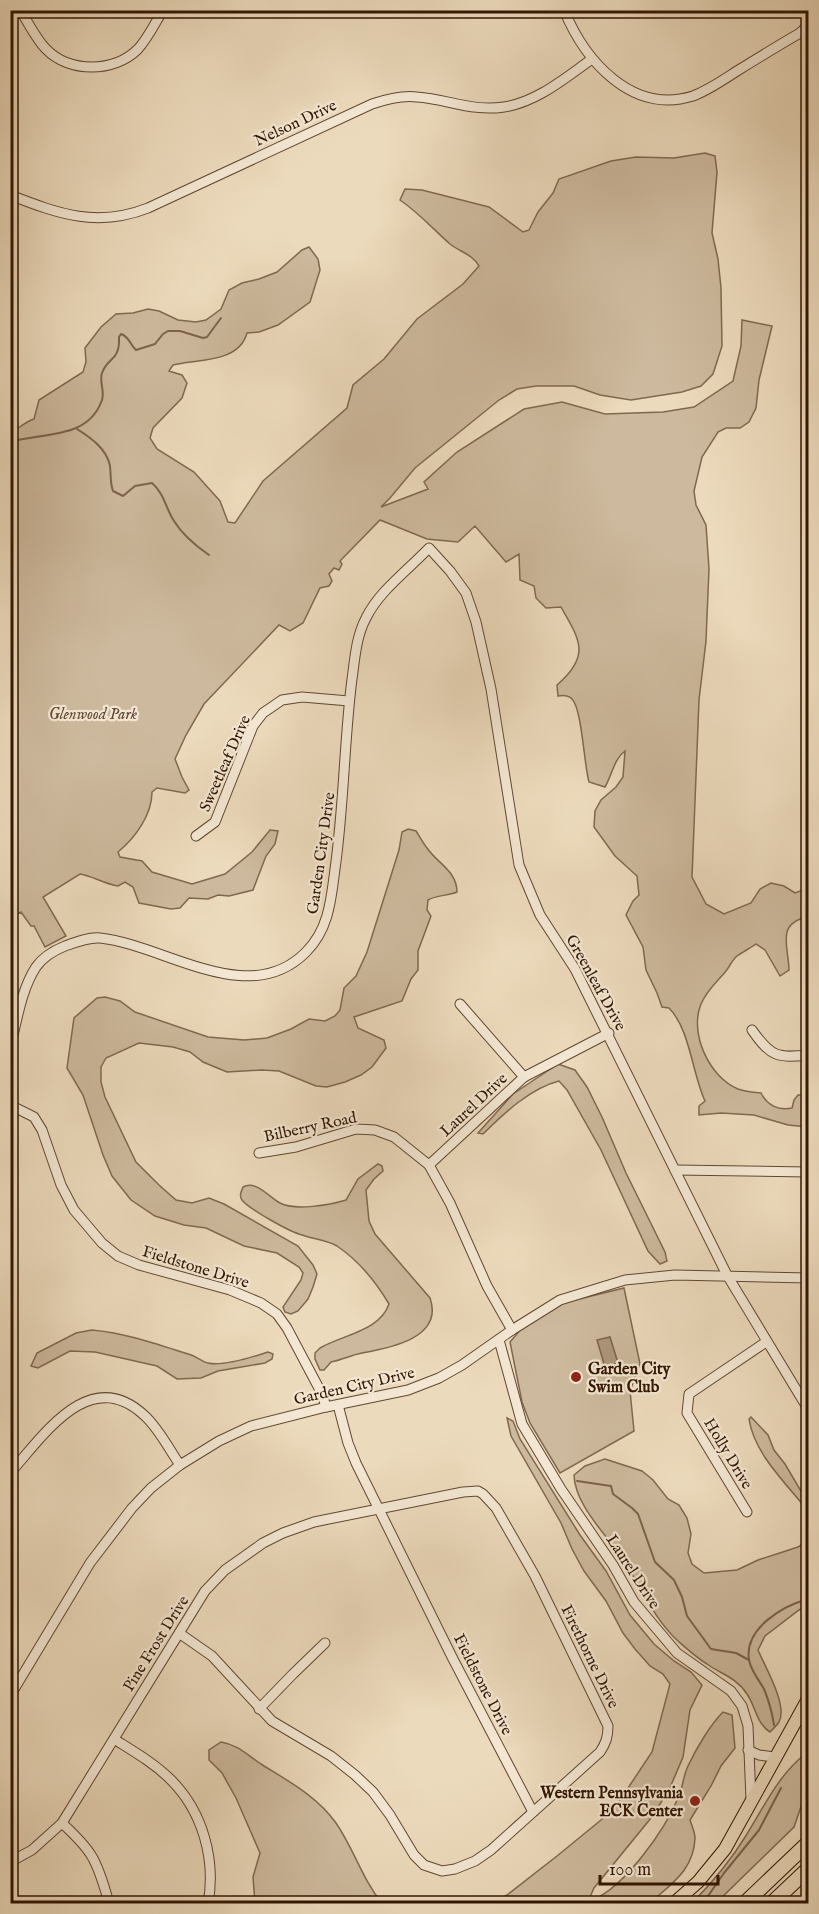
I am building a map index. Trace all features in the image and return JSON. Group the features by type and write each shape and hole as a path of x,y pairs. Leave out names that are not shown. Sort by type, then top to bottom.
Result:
{"highway":[{"path":"744,1904 808,1844"},
{"path":"771,1904 808,1869"}],"main road":[{"path":"673,1904 698,1882 725,1849 808,1699"}],"street":[{"path":"20,10 46,49 81,67 101,67 125,59 138,48 163,10"},
{"path":"564,10 592,59 611,79 638,94 663,99 688,97 709,88 800,33 808,25"},
{"name":"Nelson Drive","path":"10,195 66,216 99,218 126,215 148,208 372,104 410,96 482,108 512,105 540,94 592,59"},
{"name":"Garden City Drive","path":"10,1048 27,983 38,964 55,950 77,941 98,938 108,940 222,974 246,977 265,975 285,967 305,953 326,924 331,903 341,825 349,701 358,636 374,603 429,548"},
{"name":"Greenleaf Drive","path":"429,548 466,593 476,622 491,689 519,864 540,915 576,969 727,1275 808,1410"},
{"name":"Sweetleaf Drive","path":"196,836 215,822 253,726 263,713 282,700 302,697 349,701"},
{"path":"460,1004 524,1077"},
{"path":"752,1030 764,1047 781,1057 808,1055"},
{"name":"Laurel Drive","path":"429,1165 524,1077 609,1033"},
{"name":"Fieldstone Drive","path":"10,1105 34,1117 42,1130 61,1185 74,1210 102,1243 118,1256 139,1265 230,1290 261,1303 277,1314 287,1328 322,1394 326,1407"},
{"name":"Bilberry Road","path":"259,1153 296,1147 356,1129 375,1130 394,1137 429,1165"},
{"path":"429,1165 512,1330"},
{"path":"675,1170 808,1172"},
{"name":"Garden City Drive","path":"10,1696 90,1563 132,1508 151,1488 180,1465 219,1441 250,1426 408,1390 439,1378 560,1300 625,1280 675,1275 808,1278"},
{"name":"Laurel Drive","path":"499,1340 522,1424 642,1614 677,1653 723,1684 737,1698 746,1715 751,1800"},
{"name":"Holly Drive","path":"747,1512 687,1413 690,1394 766,1342"},
{"path":"10,1473 60,1417 76,1406 96,1398 113,1399 130,1404 147,1418 180,1465"},
{"name":"Fieldstone Drive","path":"338,1405 348,1443 379,1509 453,1659 533,1812"},
{"name":"Firethorne Drive","path":"179,1633 212,1656 272,1721 331,1756 373,1792 414,1855 424,1865 442,1871 455,1869 475,1861 491,1850 600,1752 606,1743 608,1726 534,1576 489,1498 478,1491 463,1492 379,1509"},
{"name":"Pine Frost Drive","path":"10,1862 33,1850 62,1823 205,1591 225,1570 263,1543 283,1533 314,1522 379,1509"},
{"path":"259,1709 325,1643"},
{"path":"114,1739 148,1761 171,1780 187,1800 205,1838 210,1860 211,1889 208,1904"},
{"path":"748,1750 759,1755 774,1757"},
{"path":"62,1823 89,1850 99,1869 107,1896"}],"green space":[{"name":"Glenwood Park","path":"705,153 715,156 717,172 712,233 721,288 722,346 713,374 701,386 682,392 631,400 600,395 574,386 536,386 517,389 499,400 415,468 381,507 428,489 424,482 457,452 524,409 562,402 605,414 663,412 694,407 733,381 741,346 742,320 772,326 759,380 756,408 749,422 740,428 726,428 718,432 702,457 694,491 696,505 706,525 709,569 706,641 699,700 692,877 706,904 724,914 751,903 760,889 771,883 784,886 795,893 808,888 808,917 798,920 787,931 789,970 780,976 765,950 756,944 737,956 703,999 698,1015 698,1028 704,1053 710,1064 728,1083 741,1090 761,1093 766,1101 782,1109 792,1108 798,1095 808,1095 808,1127 788,1125 754,1115 721,1113 699,1115 699,1106 705,1101 682,1027 669,1008 662,1007 646,970 643,947 626,915 639,895 637,876 615,856 594,827 595,811 601,800 616,787 623,777 625,751 616,763 605,787 589,782 575,705 569,697 558,696 557,685 568,675 578,656 579,648 573,629 561,607 546,608 536,598 534,586 520,580 519,554 506,562 475,526 458,542 427,539 380,520 340,561 342,564 339,570 334,568 329,574 332,581 329,586 320,588 303,623 290,631 279,625 204,704 175,759 189,790 185,793 157,788 152,792 146,817 130,840 118,852 120,857 142,861 152,872 192,884 225,874 252,852 270,830 278,831 275,844 266,856 253,890 229,896 218,895 208,899 189,898 180,908 171,909 139,903 133,887 125,882 118,886 80,874 43,897 66,936 45,947 34,926 31,926 21,912 11,917 11,433 34,419 39,400 83,372 86,362 85,348 101,327 116,314 148,309 159,311 178,320 196,322 206,320 221,309 229,290 242,283 277,272 302,250 309,247 318,259 320,270 310,302 278,325 259,332 247,333 243,343 227,355 173,365 169,371 182,375 187,383 182,398 153,428 150,438 157,449 194,472 220,501 228,522 235,523 263,481 347,408 353,385 384,359 417,319 463,284 479,266 400,200 405,189 422,190 489,207 523,232 529,230 538,212 553,193 559,179 611,161 636,157 674,158"},
{"path":"408,829 416,831 431,853 454,878 457,892 428,900 427,910 431,916 418,951 418,970 411,979 402,1001 354,1017 358,1028 384,1040 386,1048 372,1067 345,1082 327,1087 316,1086 279,1071 227,1072 203,1062 190,1052 173,1047 139,1043 106,1058 101,1067 101,1082 105,1097 136,1162 159,1185 176,1200 192,1203 209,1198 224,1204 298,1246 313,1265 317,1274 308,1299 298,1311 291,1314 285,1312 283,1307 301,1280 303,1273 299,1267 277,1253 244,1246 206,1228 184,1225 155,1216 131,1200 112,1176 83,1095 67,1068 74,1018 97,998 105,997 120,1001 135,1012 208,1037 244,1040 267,1038 309,1019 325,1021 335,1016 340,1010 344,988 356,976 367,952 399,850 402,832"},
{"path":"558,1064 575,1070 587,1087 665,1252 667,1261 660,1264 648,1251 601,1150 567,1090 559,1081 528,1095 483,1134 478,1133 513,1094"},
{"path":"378,1164 382,1166 383,1171 366,1190 369,1221 375,1234 430,1298 432,1312 429,1323 412,1339 331,1362 324,1370 320,1370 315,1353 320,1348 369,1326 378,1320 389,1304 366,1272 337,1246 296,1233 270,1220 246,1204 240,1195 243,1187 248,1185 258,1187 280,1203 294,1207 331,1204 346,1200 358,1179"},
{"name":"Garden City Swim Club","path":"624,1288 640,1364 630,1391 634,1431 560,1473 530,1423 522,1402 510,1342 522,1328 559,1304"},
{"path":"92,1330 142,1340 214,1364 238,1361 268,1352 273,1354 272,1359 265,1363 218,1371 201,1378 177,1379 157,1366 95,1352 70,1351 38,1368 31,1366 37,1353 76,1333"},
{"path":"751,1417 768,1435 774,1450 805,1498 808,1499 808,1511 764,1456 752,1432 749,1419"},
{"path":"507,1418 513,1421 520,1439 580,1535 606,1571 630,1615 654,1644 691,1672 702,1685 690,1710 683,1757 669,1790 651,1818 594,1888 590,1897 593,1900 618,1883 643,1856 672,1811 680,1794 686,1770 695,1752 723,1712 732,1715 735,1748 721,1766 690,1820 695,1838 690,1859 686,1868 673,1883 650,1903 493,1903 507,1895 557,1856 601,1820 620,1800 652,1752 670,1684 663,1674 650,1666 635,1649 623,1633 606,1601 584,1571 561,1523 511,1436"},
{"path":"605,1459 642,1471 653,1480 668,1499 679,1505 687,1518 691,1534 688,1553 692,1564 704,1573 737,1570 758,1560 798,1547 808,1540 808,1606 799,1610 765,1636 758,1650 780,1706 779,1722 770,1732 762,1724 750,1699 738,1684 700,1659 669,1632 619,1554 584,1507 574,1475 585,1466"},
{"path":"221,1742 242,1750 302,1790 328,1813 382,1903 255,1903 253,1877 260,1853 236,1798 222,1773 209,1760 209,1750"},
{"path":"805,1754 808,1755 808,1776 804,1798 794,1827 716,1903 692,1903 735,1852 780,1781"}],"shaded area":[{"path":"610,1337 618,1363 605,1367 597,1340"}],"waterway":[{"path":"10,442 63,432 86,422 95,413 102,400 102,373 118,351 121,334 136,350 155,344 168,331 180,331 203,338 207,337 221,318"},
{"path":"77,429 93,440 106,454 113,491 123,496 135,486 152,483 159,491 177,526 209,555"},
{"path":"577,1481 611,1486 613,1494 638,1514 655,1562 674,1580 687,1616 711,1649 736,1653 749,1660"},
{"path":"774,1725 766,1693 750,1664 749,1648 759,1628 767,1620 788,1607 808,1599"},
{"path":"700,1904 759,1830 781,1788"}],"place":[{"name":"Garden City Swim Club","path":"576,1377"},
{"name":"Western Pennsylvania ECK Center","path":"695,1801"}]}
